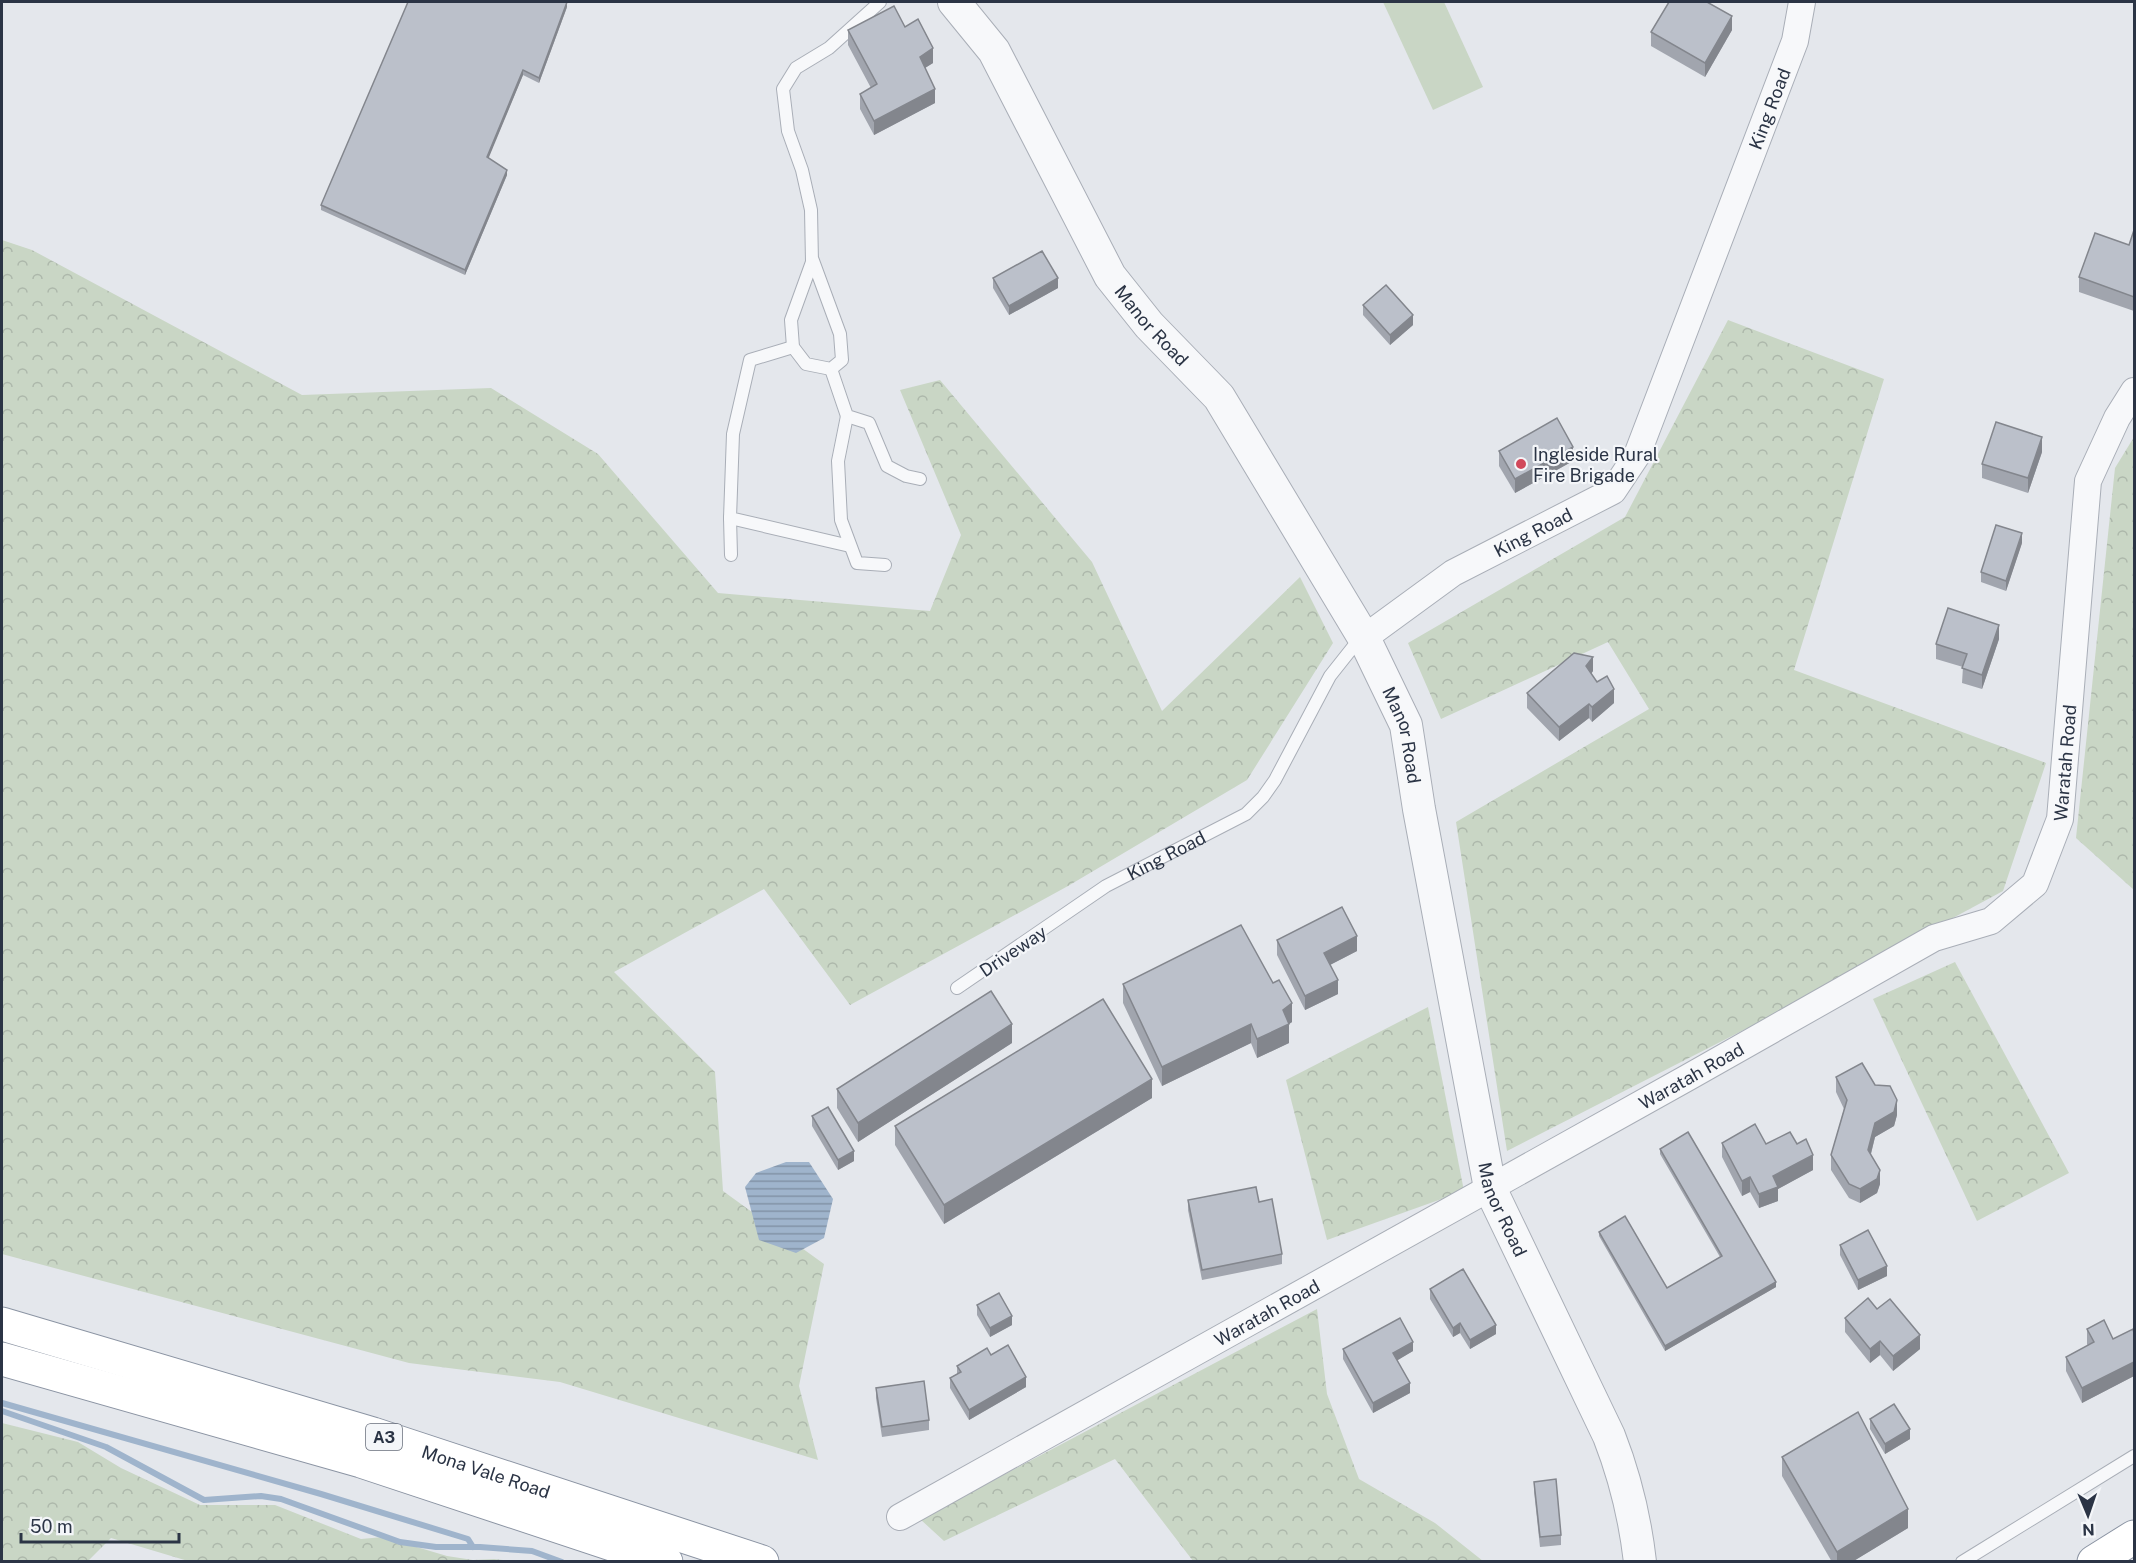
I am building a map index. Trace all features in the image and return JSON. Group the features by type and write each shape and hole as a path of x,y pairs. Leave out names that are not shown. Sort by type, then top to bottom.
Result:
{"highway":[{"name":"Mona Vale Road","path":"2,1324 373,1434 762,1562"},
{"name":"Mona Vale Road","path":"2,1359 361,1461 666,1562"},
{"path":"2094,1562 2134,1537"}],"street":[{"name":"Manor Road","path":"954,2 994,51 1110,276 1149,325 1219,397 1364,638 1406,725 1419,809 1490,1188 1609,1436 1631,1503 1640,1562"},
{"name":"King Road","path":"1364,638 1453,573 1613,491 1637,455 1795,40 1802,2"},
{"name":"Waratah Road","path":"900,1517 1934,938 1991,921 2035,885 2060,819 2088,481 2117,418 2134,391"}],"lane":[{"path":"831,369 842,360 840,334 812,258 811,210 802,170 788,131 783,89 796,68 829,48 880,2"},
{"path":"812,258 791,321 793,347 806,364 831,369"},
{"path":"732,555 730,518 733,434 750,360 793,347"},
{"path":"831,369 847,416 838,461 841,520 857,564 885,565"},
{"path":"847,416 874,421 887,466 906,476 920,479"},
{"path":"730,518 850,546"},
{"name":"King Road","path":"1069,912 1106,886 1246,814 1263,797 1275,780 1330,676 1353,647 1364,638"},
{"name":"Driveway","path":"957,988 1069,912"},
{"path":"1962,1562 2134,1456"}],"green space":[{"path":"1383,2 1444,2 1483,87 1433,110"},
{"path":"2,240 32,250 302,395 491,388 598,454 718,593 930,611 961,535 900,390 940,380 1092,562 1162,711 1300,577 1333,643 1247,780 1068,886 850,1005 764,889 614,972 715,1072 723,1191 824,1264 799,1386 818,1460 560,1382 409,1363 2,1254"},
{"path":"1728,320 1884,379 1794,670 2046,763 2003,891 1773,1015 1507,1151 1456,822 1649,709 1608,642 1441,719 1408,643 1625,517"},
{"path":"2134,437 2134,890 2076,838 2115,468"},
{"path":"1955,962 2069,1173 1977,1221 1873,999"},
{"path":"1428,1007 1464,1191 1327,1240 1286,1080"},
{"path":"1317,1309 1327,1394 1359,1479 1435,1523 1483,1561 1193,1561 1115,1459 944,1541 920,1519"},
{"path":"2,1423 78,1442 121,1468 200,1505 275,1505 361,1539 383,1537 447,1556 473,1560 513,1561 188,1561 111,1538 88,1561 2,1561"}],"water":[{"path":"786,1162 809,1162 833,1199 824,1238 796,1253 759,1240 745,1187 756,1173"}],"building":[{"path":"408,2 567,2 539,78 523,70 487,157 507,170 465,270 321,205"},
{"path":"1669,2 1707,2 1732,16 1705,63 1651,32"},
{"path":"894,6 905,27 918,19 933,48 920,57 935,89 874,121 860,94 877,84 848,30"},
{"path":"2134,230 2134,297 2079,277 2095,233 2129,245"},
{"path":"1042,251 1058,278 1009,306 993,278"},
{"path":"1386,285 1413,315 1390,335 1363,305"},
{"path":"1557,418 1573,447 1515,479 1499,451"},
{"path":"1996,422 2042,437 2028,478 1982,464"},
{"path":"1996,525 2022,533 2006,581 1981,572"},
{"path":"1948,608 1999,625 1982,675 1962,668 1967,654 1936,644"},
{"path":"1574,653 1593,657 1586,666 1597,682 1607,676 1614,689 1592,707 1589,704 1559,727 1527,693"},
{"path":"1342,907 1357,936 1324,953 1338,980 1305,996 1277,940"},
{"path":"1241,925 1273,983 1279,980 1292,1003 1283,1010 1289,1024 1257,1039 1251,1024 1162,1067 1123,984"},
{"path":"991,991 1012,1024 858,1123 837,1089"},
{"path":"1103,999 1152,1079 944,1205 895,1126"},
{"path":"1862,1063 1875,1085 1890,1086 1897,1100 1894,1112 1875,1123 1868,1150 1880,1170 1877,1179 1860,1189 1849,1184 1831,1155 1847,1100 1836,1077"},
{"path":"828,1107 854,1151 838,1160 812,1116"},
{"path":"1755,1124 1766,1144 1790,1132 1797,1144 1806,1139 1813,1155 1773,1176 1778,1187 1759,1194 1750,1177 1742,1181 1722,1143"},
{"path":"1688,1132 1776,1282 1665,1346 1599,1232 1625,1216 1667,1288 1722,1256 1660,1149"},
{"path":"1256,1187 1259,1202 1272,1199 1282,1254 1202,1270 1188,1200"},
{"path":"1868,1230 1887,1266 1858,1280 1840,1245"},
{"path":"1463,1269 1496,1325 1470,1340 1460,1323 1453,1328 1430,1289"},
{"path":"999,1293 1012,1316 990,1328 977,1305"},
{"path":"1868,1298 1877,1309 1890,1299 1920,1335 1893,1356 1880,1341 1870,1349 1845,1318"},
{"path":"1400,1318 1413,1342 1393,1353 1410,1383 1373,1403 1343,1349"},
{"path":"2104,1320 2113,1339 2133,1329 2134,1362 2082,1388 2066,1357 2094,1342 2087,1329"},
{"path":"1008,1345 1026,1377 969,1410 950,1378 961,1372 957,1366 987,1348 991,1355"},
{"path":"924,1381 929,1420 882,1427 876,1388"},
{"path":"1894,1404 1910,1429 1885,1444 1870,1419"},
{"path":"1858,1412 1908,1509 1837,1552 1782,1457"},
{"path":"1556,1479 1561,1535 1540,1537 1534,1482"}],"waterway":[{"path":"2,1403 321,1494 468,1539 473,1547"},
{"path":"2,1411 106,1447 204,1500 261,1496 281,1499 400,1542 436,1547 480,1547 532,1551 562,1562"}],"place":[{"name":"Ingleside Rural Fire Brigade","path":"1521,464"}]}
